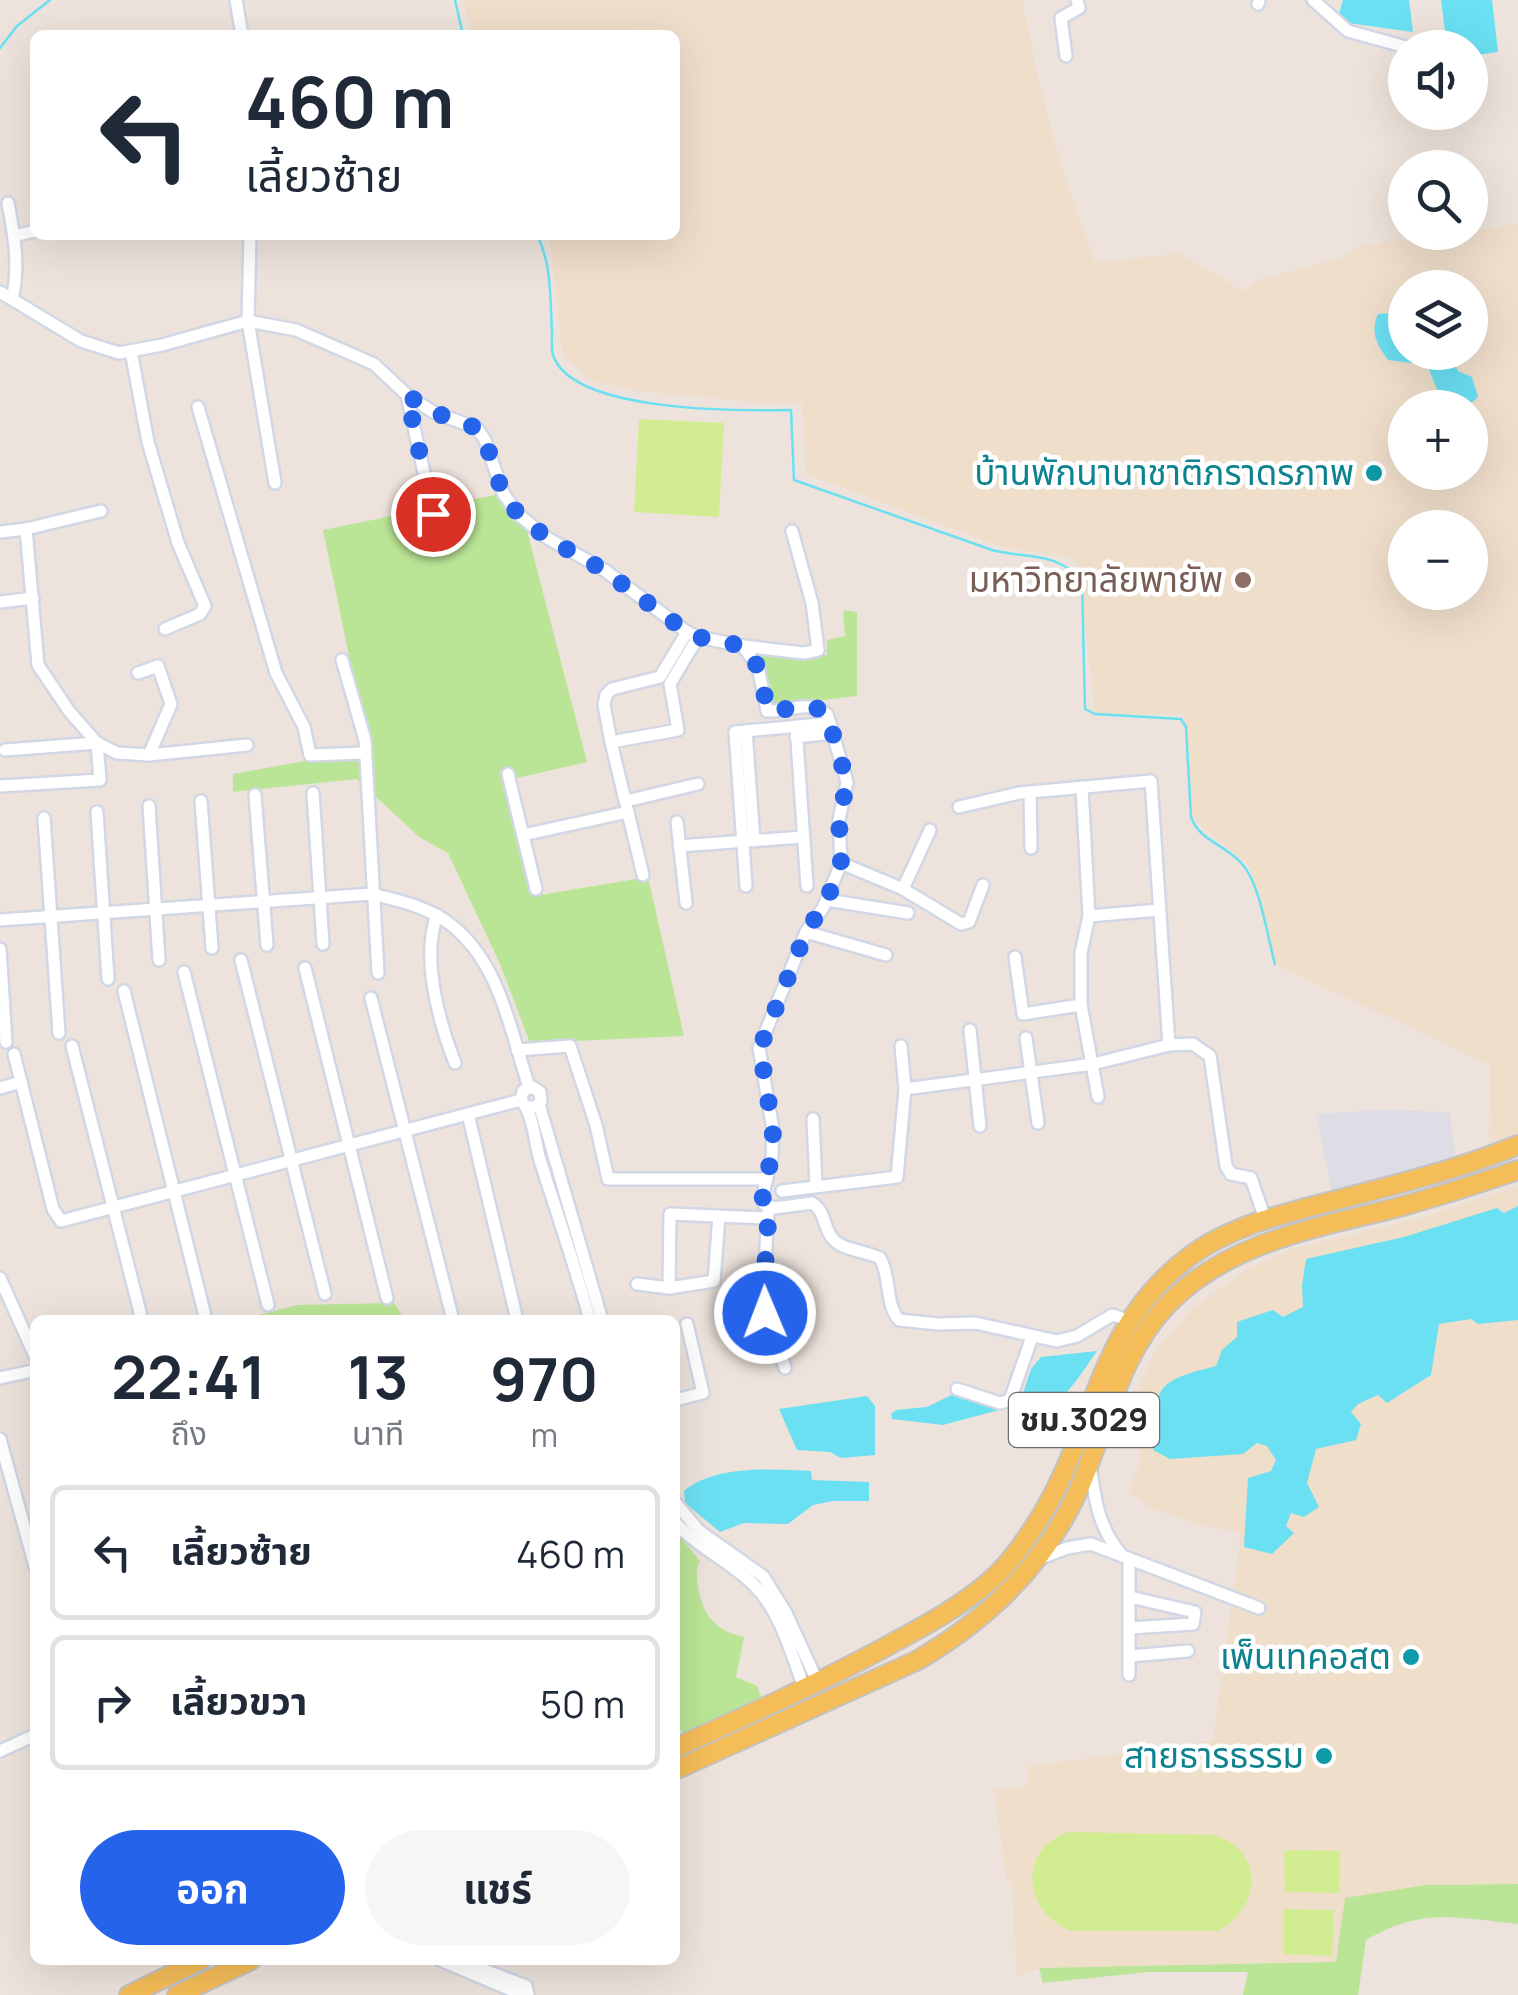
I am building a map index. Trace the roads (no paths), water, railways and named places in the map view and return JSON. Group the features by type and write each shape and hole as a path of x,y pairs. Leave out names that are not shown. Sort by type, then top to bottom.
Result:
{"main road":[{"name":"ชม.3029","path":"680,1746 812,1686 954,1609 992,1580 1015,1554 1065,1471 1106,1364 1128,1320 1156,1286 1190,1255 1265,1219 1391,1186 1518,1145"},
{"name":"ชม.3029","path":"680,1768 918,1660 977,1622 998,1603 1036,1560 1073,1502 1118,1384 1147,1330 1168,1303 1204,1274 1252,1248 1518,1170"},
{"path":"129,1995 189,1965"},
{"path":"176,1995 240,1965"}],"street":[{"path":"236,0 241,30"},
{"path":"1066,56 1061,18 1079,8 1078,0"},
{"path":"1314,0 1348,31 1388,43"},
{"path":"8,203 17,280 12,299"},
{"path":"14,236 30,232"},
{"path":"250,240 248,320 275,483"},
{"path":"0,292 81,341 119,353 248,320 296,330 374,364 407,395 433,412 477,428 485,440 503,494 518,514 547,538 602,569 692,634 743,646 804,653 818,650 812,603 792,531"},
{"path":"131,351 148,442 178,544 205,606 200,614 165,629"},
{"path":"407,395 433,514"},
{"path":"198,407 276,673 304,727 310,755 364,753"},
{"path":"0,532 101,511"},
{"path":"26,529 38,666 97,743 118,753 149,756 247,745"},
{"path":"0,602 33,598"},
{"path":"611,742 678,730 665,681 692,634"},
{"path":"743,646 758,667 768,710 818,707 827,714 847,782 839,820 841,863 827,900 806,932 760,1048 773,1130 763,1200 768,1213 763,1298 785,1368"},
{"path":"342,660 365,740 378,973"},
{"path":"138,673 158,666 170,696 171,704 149,756"},
{"path":"643,875 604,705 606,694 612,690 665,681"},
{"path":"740,731 832,728"},
{"path":"740,731 754,842"},
{"path":"740,731 740,843 746,886"},
{"path":"796,731 808,886"},
{"path":"5,750 97,743"},
{"path":"0,786 100,780 97,743"},
{"path":"508,774 536,889"},
{"path":"959,807 1030,792 1150,781 1169,1045"},
{"path":"523,835 698,784"},
{"path":"1082,787 1089,916 1081,953 1081,1005 1098,1096"},
{"path":"1030,792 1031,848"},
{"path":"313,794 322,944"},
{"path":"255,795 267,945"},
{"path":"201,800 212,948"},
{"path":"148,806 159,960"},
{"path":"97,812 108,979"},
{"path":"44,818 59,1032"},
{"path":"677,822 686,902"},
{"path":"903,888 930,830"},
{"path":"679,846 804,838"},
{"path":"841,863 903,888 964,924 983,884"},
{"path":"0,920 372,894 405,902 436,915 463,935 488,970 529,1087 540,1092 530,1104 468,1114 61,1221 53,1209 14,1054"},
{"path":"827,900 908,914"},
{"path":"1089,916 1160,910"},
{"path":"436,915 431,931 437,1016 454,1063"},
{"path":"806,932 886,955"},
{"path":"0,949 6,1042"},
{"path":"1015,958 1023,1014 1081,1005"},
{"path":"241,960 325,1294"},
{"path":"304,968 387,1298"},
{"path":"184,972 268,1306"},
{"path":"124,991 205,1315"},
{"path":"371,998 452,1315"},
{"path":"970,1030 980,1126"},
{"path":"1026,1038 1038,1123"},
{"path":"905,1090 1093,1064 1169,1045 1193,1044 1210,1056 1222,1156 1232,1174 1252,1178 1265,1219"},
{"path":"72,1046 141,1315"},
{"path":"517,1050 570,1046 596,1125 608,1179 766,1179"},
{"path":"782,1191 897,1177 905,1090 902,1046"},
{"path":"0,1088 20,1082"},
{"path":"529,1087 523,1091 530,1104 539,1156 563,1206 592,1311"},
{"path":"468,1114 515,1315"},
{"path":"813,1120 816,1185"},
{"path":"669,1288 670,1214 768,1213 812,1203 823,1210 836,1243 880,1258 887,1272 893,1314 899,1320 961,1322 1046,1340 1068,1339 1112,1315 1128,1320"},
{"path":"637,1284 669,1288 714,1280 719,1216"},
{"path":"0,1278 30,1345"},
{"path":"680,1399 703,1393 687,1324"},
{"path":"958,1389 1007,1402 1032,1337"},
{"path":"0,1378 30,1371"},
{"path":"0,1438 30,1548"},
{"path":"1090,1461 1096,1509 1108,1539 1126,1558 1130,1675"},
{"path":"680,1508 754,1584 812,1686"},
{"path":"680,1528 691,1540 731,1561"},
{"path":"1036,1560 1091,1544 1259,1608"},
{"path":"1130,1597 1194,1612 1193,1624 1130,1628"},
{"path":"1130,1656 1188,1651"},
{"path":"0,1732 2,1750 30,1737"},
{"path":"452,1965 525,1995 526,1986 471,1965"}],"water":[{"path":"1343,0 1409,0 1413,30 1348,23 1338,18"},
{"path":"1441,0 1492,0 1498,52 1488,53 1488,30 1445,30"},
{"path":"1388,313 1388,360 1375,333 1378,314"},
{"path":"1429,370 1458,370 1472,377 1476,390 1437,390"},
{"path":"1518,1206 1518,1320 1478,1324 1471,1319 1439,1324 1431,1375 1387,1403 1378,1395 1358,1404 1351,1412 1361,1424 1356,1440 1316,1449 1307,1483 1319,1507 1304,1517 1291,1513 1286,1526 1294,1533 1272,1554 1244,1547 1248,1478 1271,1471 1276,1460 1267,1446 1257,1443 1243,1454 1170,1459 1153,1450 1155,1413 1162,1390 1180,1377 1216,1366 1222,1350 1237,1337 1237,1322 1273,1310 1283,1317 1303,1307 1306,1259 1404,1237 1497,1208 1504,1213"},
{"path":"1097,1351 1054,1403 1031,1413 1017,1412 1031,1369 1041,1357"},
{"path":"958,1392 999,1410 943,1425 892,1419 896,1410 927,1407"},
{"path":"867,1396 875,1406 875,1455 841,1458 830,1452 797,1450 779,1409"},
{"path":"744,1470 811,1471 812,1480 869,1482 869,1501 813,1505 788,1524 744,1523 720,1532 685,1503 684,1491 711,1477"}],"waterway":[{"path":"0,48 17,26 50,0"},
{"path":"455,0 462,30"},
{"path":"539,240 548,270 552,353 567,374 591,388 660,405 791,410 794,480 992,550 1052,560 1072,571 1082,581 1085,709 1095,714 1181,719 1186,727 1191,817 1200,832 1236,858 1249,874 1275,964"}],"place":[{"name":"บ้านพักนานาชาติภราดรภาพ","path":"1374,473"},
{"name":"มหาวิทยาลัยพายัพ","path":"1243,580"},
{"name":"เพ็นเทคอสต","path":"1411,1657"},
{"name":"สายธารธรรม","path":"1324,1756"}]}
